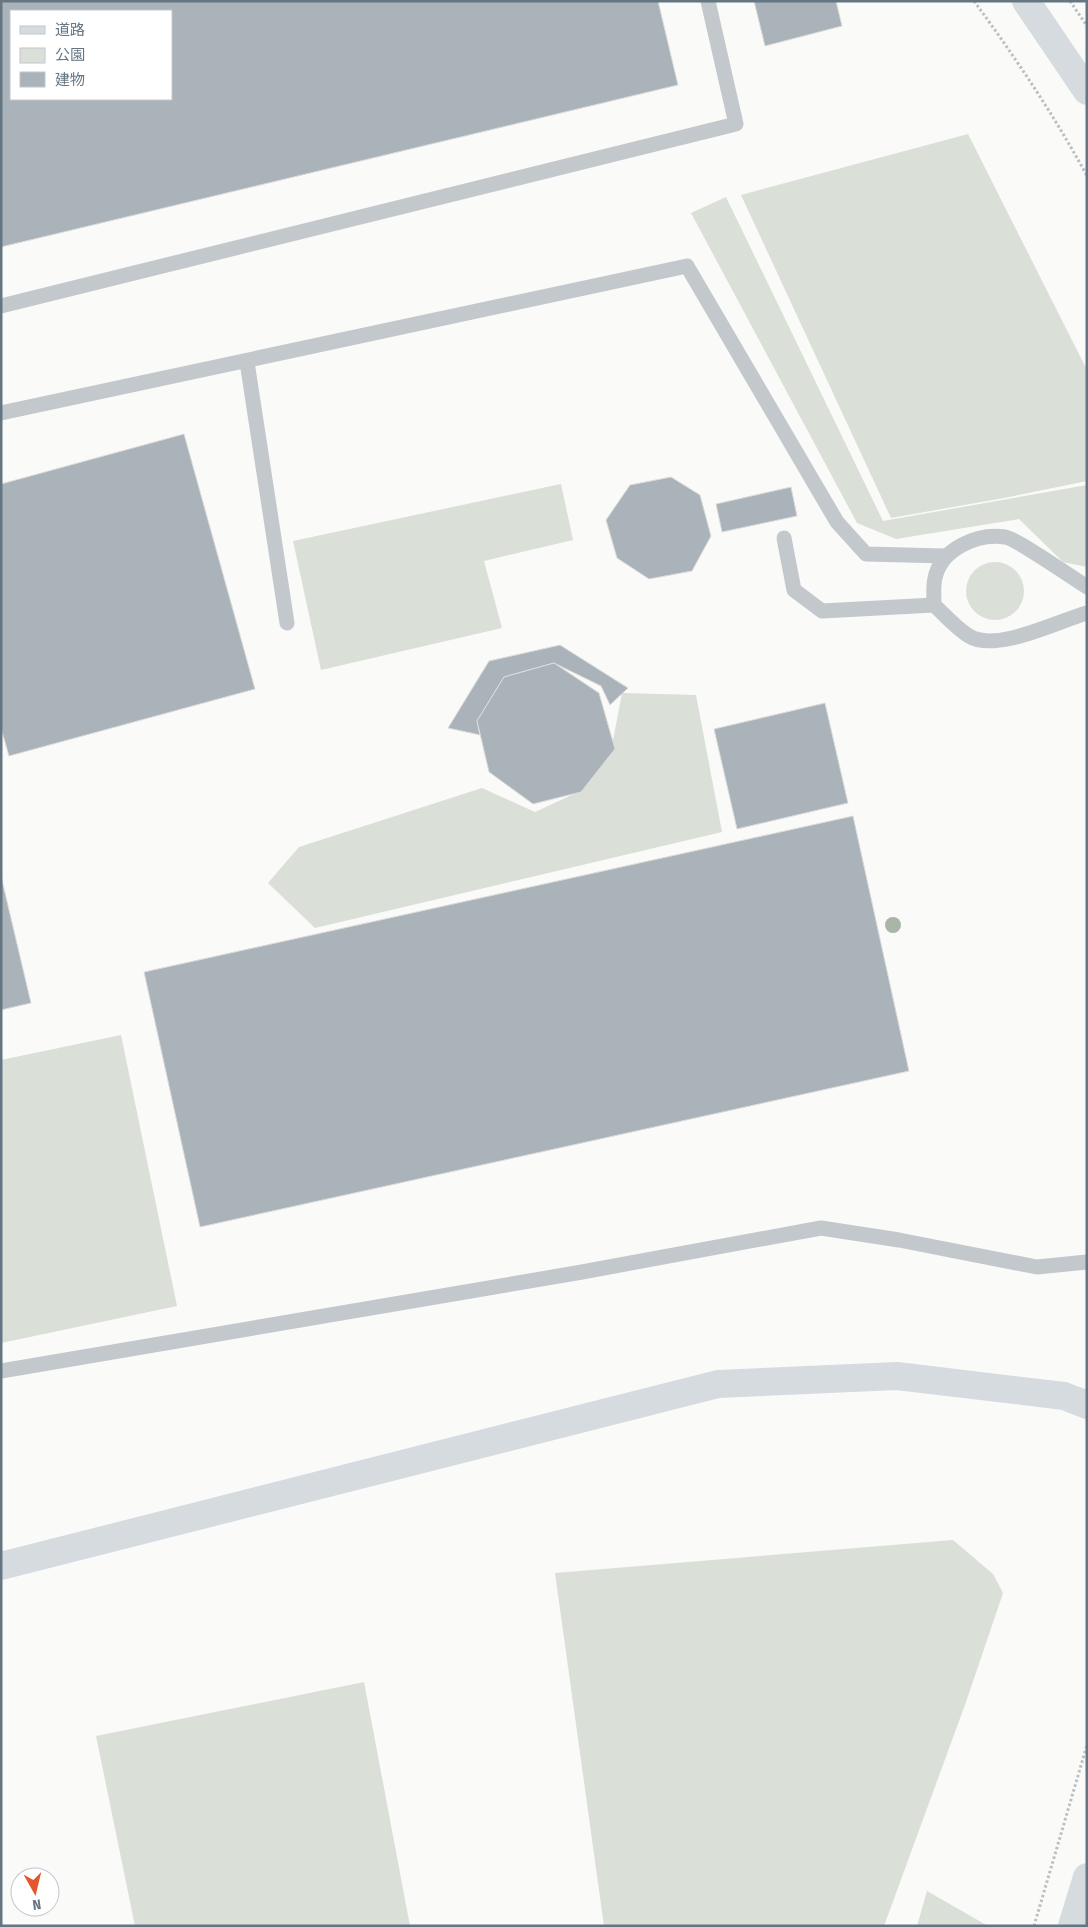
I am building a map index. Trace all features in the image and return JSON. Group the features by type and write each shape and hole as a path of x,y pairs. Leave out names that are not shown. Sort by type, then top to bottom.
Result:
{"street":[{"path":"1026,1 1087,91"},
{"path":"1,1566 718,1384 897,1376 1064,1396 1087,1405"},
{"path":"1072,1926 1087,1877"}],"lane":[{"path":"1,306 736,124 708,1"},
{"path":"1,413 247,362 688,266 836,522 866,554 945,556 968,542 1006,537 1087,586"},
{"path":"247,362 288,623"},
{"path":"784,538 794,590 822,611 934,605 970,637 995,640 1022,636 1087,613"},
{"path":"934,605 935,578 945,556"},
{"path":"1,1371 582,1272 821,1228 899,1240 1037,1266 1087,1262"}],"path":[{"path":"974,1 1070,145 1087,176"},
{"path":"1070,1 1087,26"},
{"path":"1034,1926 1087,1745"}],"green space":[{"path":"968,134 1087,370 1087,481 891,518 741,195"},
{"path":"726,197 883,521 1087,485 1087,567 1063,562 1019,519 896,539 857,523 691,213"},
{"path":"561,484 573,540 484,561 502,628 321,670 293,541"},
{"path":"989,562 1001,562 1016,570 1024,585 1024,597 1016,612 1001,620 989,620 974,612 966,597 966,585 974,570"},
{"path":"622,693 696,695 722,832 315,928 268,883 299,847 482,788 535,812 574,794 610,756"},
{"path":"121,1035 177,1306 1,1343 1,1060"},
{"path":"953,1540 993,1574 1003,1593 966,1702 884,1926 604,1926 555,1573"},
{"path":"364,1682 410,1926 135,1926 96,1736"},
{"path":"927,1891 988,1926 917,1926"}],"building":[{"path":"1,1 658,1 678,85 1,247"},
{"path":"754,1 836,1 842,26 765,46"},
{"path":"184,434 255,689 9,756 1,728 1,484"},
{"path":"671,477 700,495 711,536 692,571 649,579 617,558 606,520 630,485"},
{"path":"791,487 797,516 722,532 716,504"},
{"path":"560,645 628,688 610,705 601,686 554,663 504,677 477,721 480,735 448,728 489,661"},
{"path":"554,663 599,693 615,749 581,792 533,804 489,772 477,721 504,677"},
{"path":"825,703 848,803 737,829 714,729"},
{"path":"853,816 909,1071 200,1227 144,972"},
{"path":"1,876 31,1003 1,1010"}]}
